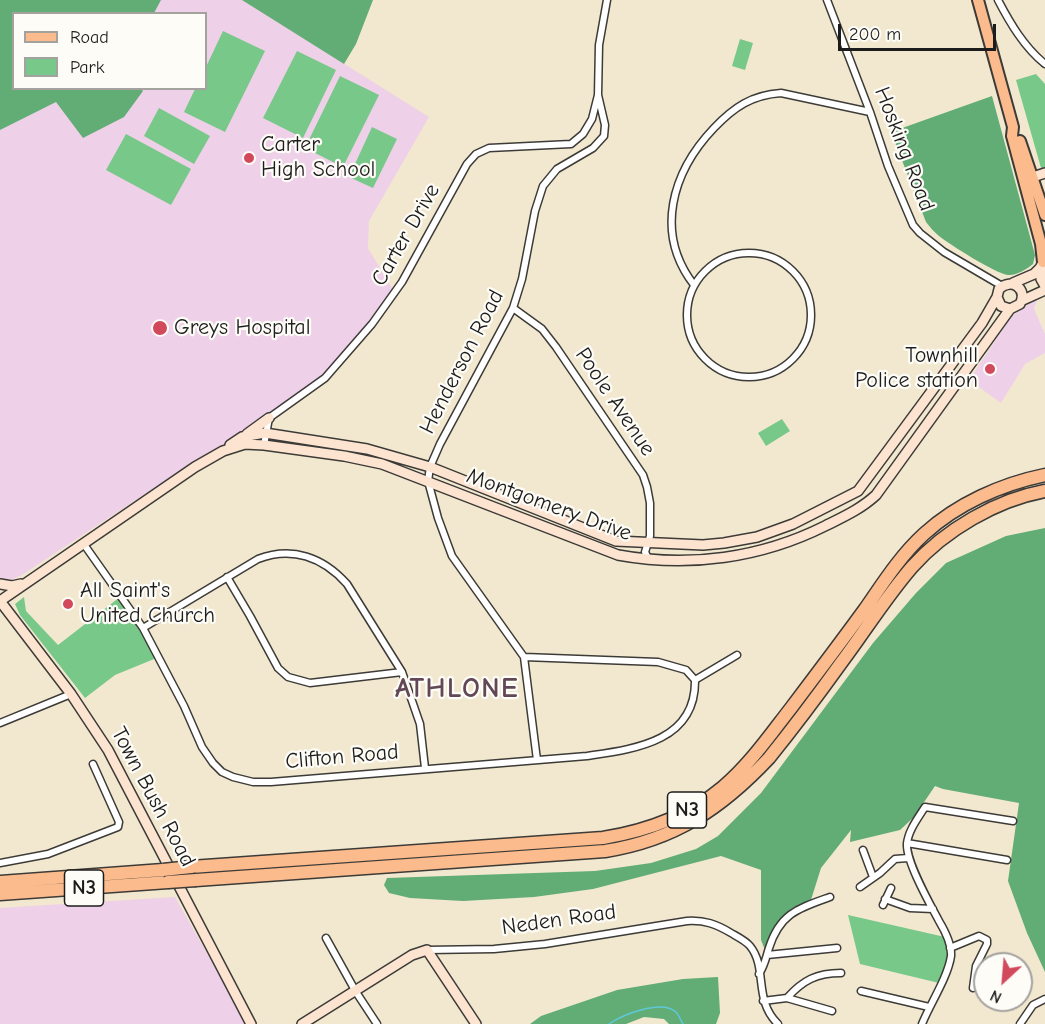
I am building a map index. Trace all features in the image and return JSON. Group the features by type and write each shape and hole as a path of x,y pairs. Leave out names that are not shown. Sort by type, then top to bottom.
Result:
{"highway":[{"name":"N3","path":"0,894 166,876 191,867 603,838 639,831 676,816 724,786 750,759 834,651 893,569 924,534 945,518 986,494 1007,485 1045,475"},
{"name":"N3","path":"0,882 166,876 196,880 596,852 624,848 677,830 720,804 769,758 842,663 888,597 930,550 950,534 993,509 1045,491"}],"main road":[{"path":"978,0 1013,128 1012,136 1028,179 1045,215"},
{"path":"1028,179 1043,263"}],"street":[{"path":"605,125 592,119 598,95 599,45 607,0"},
{"name":"Hosking Road","path":"827,0 888,166 913,225 944,252 989,279 999,292"},
{"path":"998,0 1031,52 1045,64"},
{"path":"694,285 684,272 676,252 672,233 674,198 682,172 692,155 720,122 742,102 774,93 797,95 870,112"},
{"path":"598,95 605,125"},
{"name":"Carter Drive","path":"269,418 326,378 372,324 402,282 467,164 476,154 489,148 571,144 584,134 592,119"},
{"name":"Henderson Road","path":"428,481 430,467 440,444 513,308 522,279 535,212 543,186 558,169 597,145 604,136 605,125"},
{"path":"1028,179 1045,173"},
{"path":"750,253 774,257 785,263 802,282 810,316 806,340 792,360 771,374 756,377 727,373 704,359 690,335 687,310 694,285 712,265 735,254 750,253"},
{"path":"1043,263 1041,279 1045,288 1023,300 1017,307 1010,309 1001,306 999,292 1034,274 1043,263"},
{"path":"1013,283 1020,288 1023,300"},
{"name":"Montgomery Drive","path":"0,601 195,467 240,445 264,445 344,456 382,464 609,552 714,544 757,537 803,520 858,492 982,323 999,292"},
{"name":"Poole Avenue","path":"513,308 542,329 634,461 647,487 652,549"},
{"name":"Montgomery Drive","path":"223,452 242,437 265,433 357,447 430,467 607,539 652,549 727,558 753,554 800,539 857,509 876,495 1010,309"},
{"path":"963,347 976,357"},
{"path":"264,445 269,418"},
{"path":"242,437 269,418"},
{"path":"344,446 344,456"},
{"path":"356,459 357,447"},
{"path":"428,481 452,556 524,657 537,760"},
{"path":"526,519 531,508"},
{"path":"803,520 811,533"},
{"path":"793,524 800,539"},
{"name":"Clifton Road","path":"83,543 143,628 184,706 202,747 213,763 228,774 253,782 587,756 627,750 657,740 675,728 688,714 695,680"},
{"path":"143,628 227,577 274,553 288,552 328,567 347,584 402,672 420,724 425,768"},
{"path":"227,577 278,668 288,677 310,683 402,672"},
{"path":"0,584 12,586 23,584"},
{"name":"Town Bush Road","path":"0,601 71,694 108,750 250,1024"},
{"path":"524,657 658,662 686,670 695,680 737,655"},
{"path":"0,723 71,694"},
{"path":"0,863 48,854 118,827 119,822 93,764"},
{"path":"922,1024 951,956 943,927 908,858 907,843 910,834 925,807 1013,821"},
{"path":"907,843 1007,860"},
{"path":"863,850 873,877"},
{"path":"860,887 895,859 908,858"},
{"path":"891,888 884,902 910,908 933,909"},
{"path":"759,974 777,927 787,916 830,897"},
{"name":"Neden Road","path":"302,1024 412,955 427,950 494,949 545,944 687,921 705,921 717,925 751,947 757,960 763,1001 768,1013 778,1024"},
{"path":"950,948 979,936 987,940 983,952"},
{"path":"326,938 377,1024"},
{"path":"767,956 837,948"},
{"path":"427,950 476,1024"},
{"path":"788,998 808,978 820,974 841,973"},
{"path":"861,990 929,1007"},
{"path":"763,1001 788,998 832,1011"},
{"path":"1020,1024 1033,1005 1045,999"}],"shaded area":[{"path":"0,0 278,0 268,16 429,117 369,221 368,248 393,290 328,373 267,417 11,580 0,578"},
{"path":"1037,299 1034,309 1045,334 1045,353 1025,364 1001,403 969,380 1012,316"},
{"path":"175,897 247,1024 0,1024 0,908"}],"green space":[{"path":"0,0 161,0 155,12 12,12 12,90 143,91 124,117 83,138 56,102 0,130"},
{"path":"242,0 373,0 356,44 344,64"},
{"path":"223,31 265,51 225,132 184,112 195,90 207,90 207,65"},
{"path":"740,39 753,43 745,70 732,66"},
{"path":"297,51 336,70 303,138 263,118"},
{"path":"1036,74 1045,84 1045,167 1041,168 1016,80"},
{"path":"340,76 379,95 343,167 305,148"},
{"path":"992,96 1035,255 1033,264 1011,275 994,270 973,258 944,240 931,228 926,222 891,132"},
{"path":"159,108 210,136 194,164 144,136"},
{"path":"372,127 397,139 373,188 349,177"},
{"path":"126,134 191,169 171,205 106,170"},
{"path":"782,419 790,431 766,446 758,433"},
{"path":"1045,528 1045,972 1027,933 1008,881 1019,803 935,786 914,817 900,830 850,842 851,830 821,868 810,903 781,925 767,955 761,940 761,870 721,856 593,889 534,897 463,901 410,898 389,893 384,885 387,878 595,871 651,863 696,849 718,836 761,793 873,643 916,593 946,563 1006,536"},
{"path":"24,597 26,611 58,645 120,597 159,657 115,675 85,698 20,615 15,604"},
{"path":"848,915 945,937 946,960 939,983 860,964"},
{"path":"718,977 720,1013 716,1024 669,1024 664,1019 644,1017 626,1024 530,1024 541,1016 617,990 683,979"}],"waterway":[{"path":"609,1024 632,1013 661,1007 676,1012 683,1024"}],"place":[{"name":"Carter High School","path":"249,158"},
{"name":"Greys Hospital","path":"160,328"},
{"name":"Townhill Police station","path":"990,369"},
{"name":"All Saint's United Church","path":"68,604"}],"district":[{"name":"ATHLONE","path":"457,689"}]}
